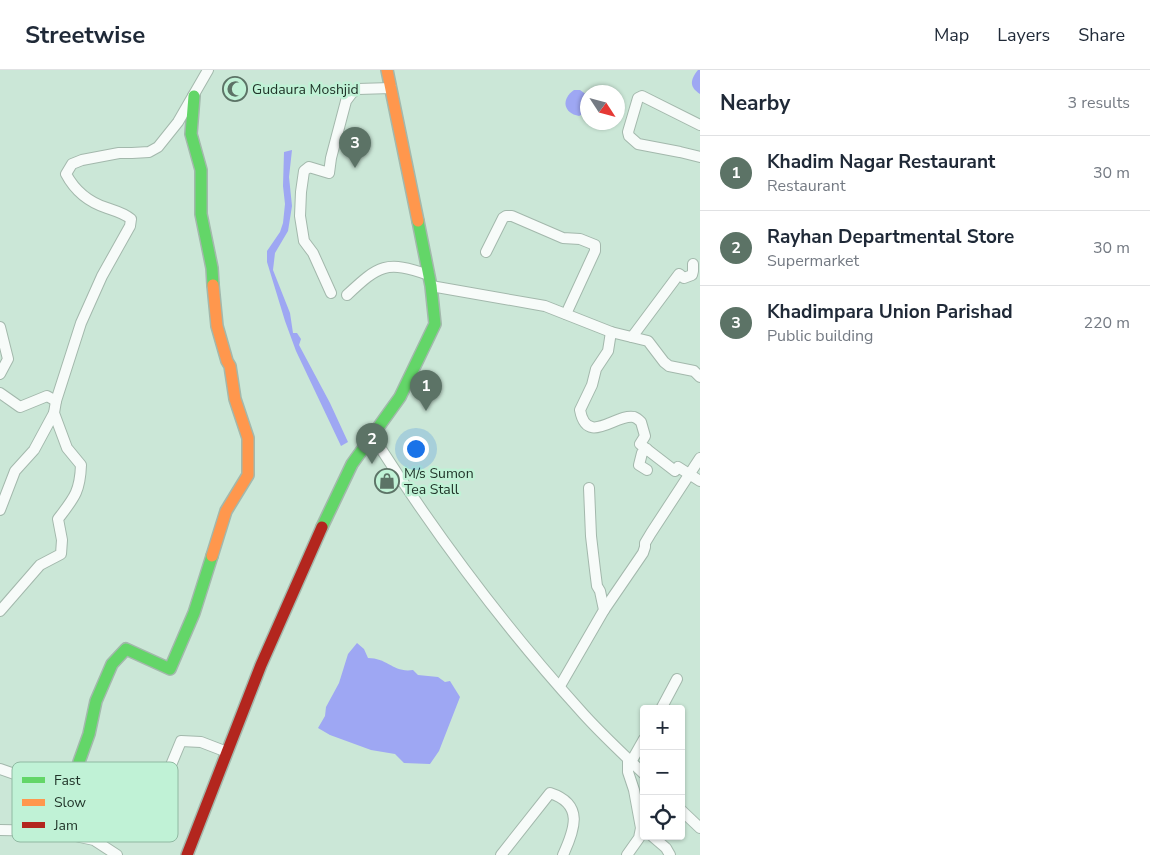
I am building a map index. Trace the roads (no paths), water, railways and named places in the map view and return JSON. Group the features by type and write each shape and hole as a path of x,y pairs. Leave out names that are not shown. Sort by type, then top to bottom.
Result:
{"main road":[{"path":"187,855 261,665 310,553 352,464 400,397 435,324 430,281 387,70"},
{"path":"79,762 89,734 96,701 112,664 126,649 170,669 194,613 226,511 248,475 248,438 235,399 230,366 217,326 212,268 201,214 201,170 191,134 194,96"}],"street":[{"path":"0,510 15,470 34,450 54,413 56,401 81,323 102,276 130,226 131,219 85,197 72,184 66,174 72,164 82,160 120,153 149,152 158,147 178,122 208,70"},
{"path":"331,293 313,253 304,241 300,216 304,171 308,167 329,172 346,101 352,93 358,89 391,88"},
{"path":"700,125 642,96 638,98 628,132 629,136 638,144 700,157"},
{"path":"486,252 503,218 506,216 512,216 563,238 580,239 595,245 595,251 566,314"},
{"path":"632,337 679,274 684,278 692,275 693,264"},
{"path":"347,295 365,278 381,268 394,266 413,270 430,281 545,306 611,332 648,341 669,366 694,371 700,377"},
{"path":"0,327 8,359 0,374"},
{"path":"611,332 608,351 596,369 592,385 580,413 583,421 594,428 599,428 621,419 634,417 641,422 645,436 640,444 675,471 678,467 700,481"},
{"path":"0,393 20,407 47,396 56,401"},
{"path":"0,611 40,565 62,554 62,540 58,519 74,498 80,484 81,466 67,448 54,413"},
{"path":"369,440 484,596 579,710 640,770"},
{"path":"646,449 642,453 639,465 646,470"},
{"path":"560,686 604,610 643,553 646,547 645,543 700,458"},
{"path":"588,488 597,586 604,610"},
{"path":"663,705 677,679"},
{"path":"172,762 181,741 201,742 227,752"},
{"path":"640,745 630,760 628,772 640,819"},
{"path":"0,769 12,773"},
{"path":"500,855 550,793 568,802 573,810 572,835 563,855"},
{"path":"685,814 700,828"},
{"path":"627,855 640,835"},
{"path":"657,840 666,848 670,855"},
{"path":"97,842 117,855"}],"water":[{"path":"700,70 700,94 692,86 693,77"},
{"path":"574,90 580,90 579,116 567,109 566,101"},
{"path":"292,150 289,177 292,206 288,231 275,253 273,270 290,313 293,333 297,333 301,339 299,345 330,403 348,442 341,446 296,351 267,262 267,251 280,232 283,223 285,204 283,186 284,152"},
{"path":"357,643 364,649 368,658 381,660 395,668 413,670 418,675 438,677 445,682 450,681 460,697 439,751 430,764 404,763 395,754 371,750 330,735 318,728 325,716 326,707 339,683 348,654"}],"place":[{"name":"Gudaura Moshjid","path":"235,89"},
{"name":"Khadimpara Union Parishad","path":"355,168"},
{"name":"Khadim Nagar Restaurant","path":"426,411"},
{"name":"Rayhan Departmental Store","path":"372,464"},
{"name":"M/s Sumon Tea Stall","path":"387,481"}]}
